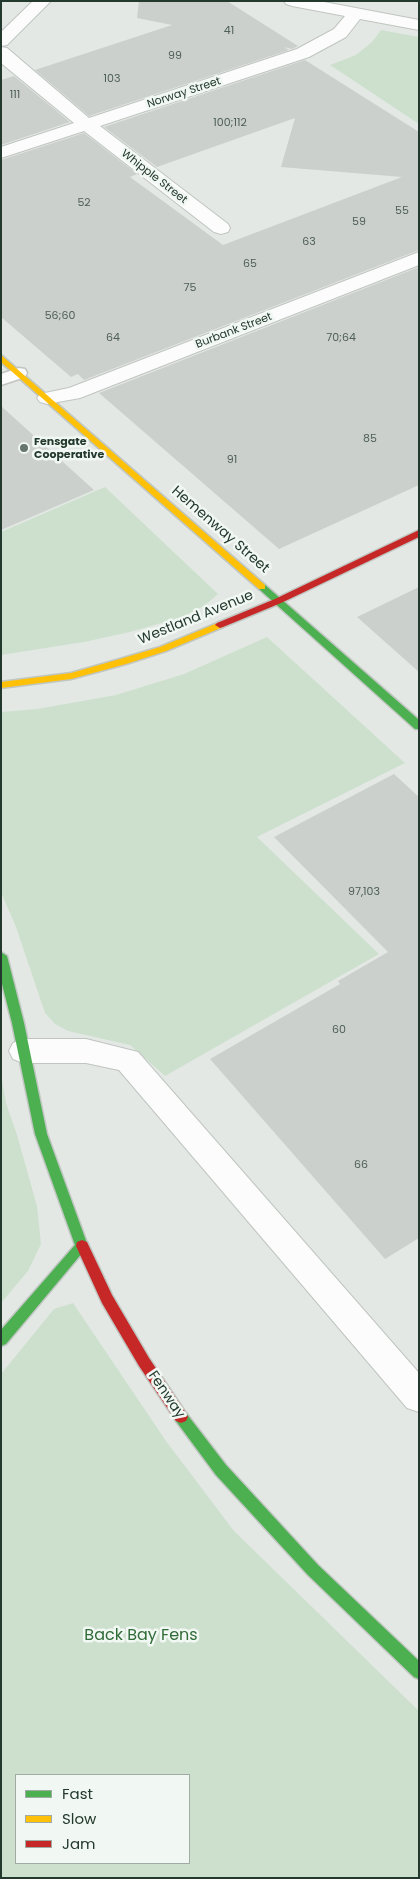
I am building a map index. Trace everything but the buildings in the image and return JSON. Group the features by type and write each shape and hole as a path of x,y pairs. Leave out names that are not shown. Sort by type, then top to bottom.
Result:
{"main road":[{"name":"Hemenway Street","path":"1,357 419,726"},
{"name":"Westland Avenue","path":"1,684 71,676 163,649 278,601 419,533"},
{"name":"Fenway","path":"1,956 44,1142 82,1246 129,1338 167,1398 221,1470 313,1570 419,1672"},
{"path":"1,1340 82,1246"}],"street":[{"path":"1,41 43,1"},
{"path":"292,1 311,3 419,25"},
{"name":"Norway Street","path":"1,154 303,53 340,33 356,13"},
{"name":"Whipple Street","path":"1,52 87,125 221,228"},
{"name":"Burbank Street","path":"47,398 73,394 419,258"},
{"path":"24,1051 86,1051 128,1060 419,1397"}],"lane":[{"path":"1,380 20,373"}],"green space":[{"path":"381,30 419,37 419,124 330,65 356,55 372,42"},
{"path":"105,487 218,594 204,606 182,617 130,632 84,642 1,655 1,532"},
{"path":"267,637 405,763 257,837 379,954 165,1076 130,1045 68,1031 55,1024 45,1013 16,927 1,892 1,712 37,709 116,695 184,674"},
{"path":"1,1075 6,1103 37,1206 41,1244 28,1271 1,1303"},
{"name":"Back Bay Fens","path":"73,1303 166,1441 234,1531 419,1711 419,1878 1,1878 1,1374 54,1309"}],"traffic: fast":[{"path":"262,587 419,726"},
{"path":"1,956 18,1023 41,1134 82,1246 1,1340"},
{"path":"181,1417 221,1470 313,1570 419,1672"}],"traffic: slow":[{"path":"1,357 262,587"},
{"path":"1,685 71,676 123,662 163,649 220,625"}],"traffic: jam":[{"path":"220,625 278,601 419,533"},
{"path":"82,1246 107,1299 144,1362 181,1417"}],"place":[{"name":"Fensgate Cooperative","path":"24,448"}]}
